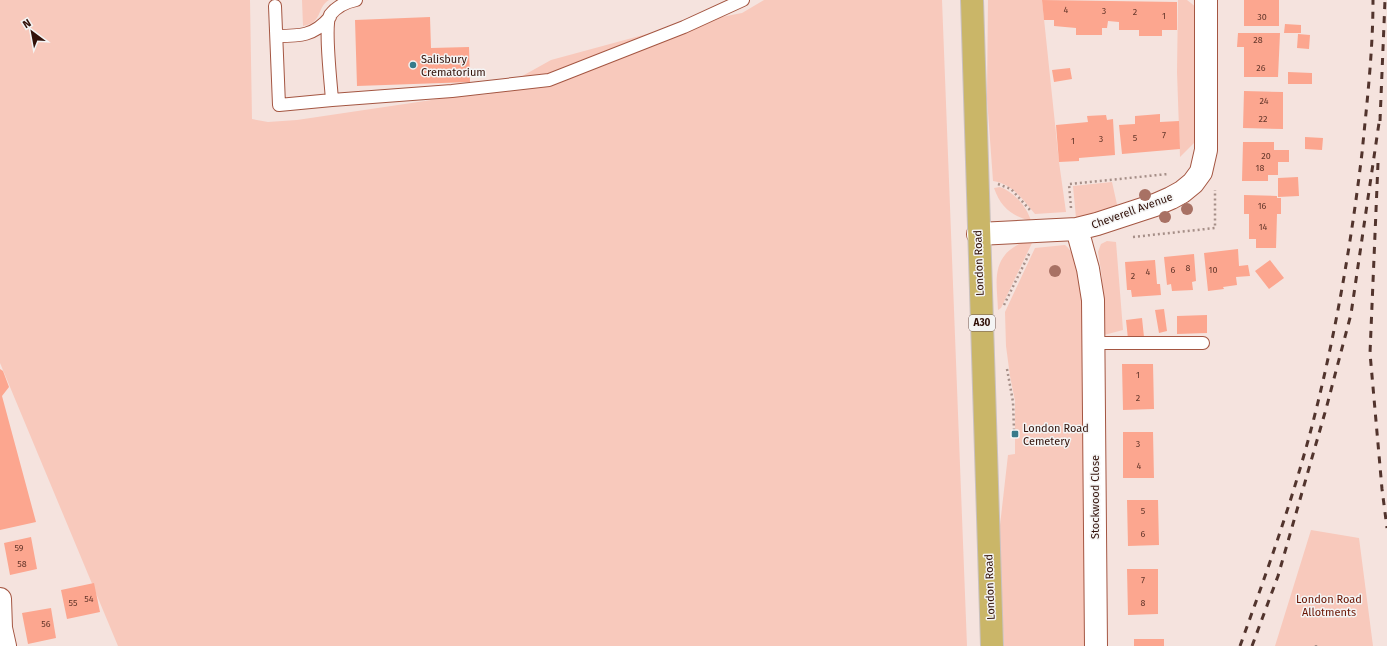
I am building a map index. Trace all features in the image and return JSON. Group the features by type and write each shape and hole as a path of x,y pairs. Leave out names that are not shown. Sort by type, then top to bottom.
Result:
{"highway":[{"name":"London Road","path":"972,0 978,234 992,646"}],"street":[{"name":"Cheverell Avenue","path":"978,234 1077,229 1130,214 1172,198 1192,183 1201,172 1206,150 1206,0"},
{"name":"Stockwood Close","path":"1077,229 1088,269 1093,300 1096,646"},
{"path":"0,599 5,646"}],"lane":[{"path":"276,36 297,36 308,34 323,25 338,7 346,2 356,0"},
{"path":"275,6 279,105 452,91 548,80 684,27 743,0"},
{"path":"330,17 328,29 332,100"},
{"path":"1094,343 1203,343"}],"path":[{"path":"977,185 998,184 1011,189 1030,210 1040,232 1002,310"},
{"path":"1006,367 1013,402 1014,430"}],"green space":[{"path":"0,0 250,0 252,119 268,122 297,120 445,98 490,94 551,60 680,25 742,13 764,0 942,0 967,646 118,646 0,363"},
{"path":"302,0 329,0 322,7 317,19 314,22 303,26"},
{"path":"988,0 1042,0 1059,162 1066,212 1035,214 1022,198 1012,189 1006,185 993,181 987,98"},
{"path":"1178,0 1187,0 1201,11 1198,139 1180,157 1177,72"},
{"path":"1112,182 1118,209 1076,218 1073,186"},
{"path":"1000,187 1015,196 1023,205 1031,221 1018,217 1004,206 994,188"},
{"path":"1107,241 1116,242 1123,330 1104,335 1102,277 1098,252 1101,244"},
{"path":"1021,243 1032,243 1001,308 998,310 997,280 1000,263 1011,249"},
{"path":"1065,245 1076,261 1084,294 1086,644 1084,646 1004,646 999,534 1008,455 1015,454 1015,401 1006,346 1005,312 1035,248"},
{"name":"London Road Allotments","path":"1311,530 1359,538 1373,646 1275,646"}],"building":[{"path":"1042,0 1177,2 1177,30 1162,30 1162,36 1139,36 1139,30 1119,30 1119,22 1108,21 1107,28 1102,28 1102,35 1076,35 1076,28 1054,26 1054,20 1044,20"},
{"path":"1244,0 1279,0 1279,26 1244,26"},
{"name":"Salisbury Crematorium","path":"430,17 431,48 469,47 470,82 357,86 355,20"},
{"path":"1285,24 1301,25 1301,33 1284,33"},
{"path":"1238,33 1280,33 1278,77 1244,77 1244,47 1237,47"},
{"path":"1298,34 1310,35 1309,49 1297,48"},
{"path":"1070,68 1072,79 1054,82 1052,70"},
{"path":"1288,72 1312,73 1312,84 1288,84"},
{"path":"1244,91 1283,92 1283,129 1243,128"},
{"path":"1160,114 1160,122 1179,121 1180,149 1122,154 1119,125 1135,124 1135,116"},
{"path":"1106,115 1107,120 1113,119 1115,155 1079,158 1079,161 1059,162 1056,125 1088,122 1087,116"},
{"path":"1305,137 1323,138 1322,150 1305,149"},
{"path":"1243,142 1274,142 1274,150 1289,150 1289,162 1278,162 1278,175 1268,175 1268,181 1242,181"},
{"path":"1298,177 1299,196 1278,197 1278,178"},
{"path":"1244,195 1277,196 1277,198 1281,198 1281,214 1277,214 1276,248 1256,248 1256,239 1249,239 1249,214 1244,214"},
{"path":"1238,249 1239,266 1248,265 1250,276 1236,277 1237,285 1223,287 1224,289 1208,291 1204,253"},
{"path":"1194,254 1196,281 1192,282 1193,290 1172,291 1171,284 1167,285 1164,257"},
{"path":"1155,260 1157,284 1160,284 1161,295 1132,297 1131,290 1127,290 1125,262"},
{"path":"1270,260 1284,278 1269,289 1255,271"},
{"path":"1164,309 1167,331 1159,333 1155,310"},
{"path":"1207,315 1207,333 1177,334 1177,316"},
{"path":"1142,318 1144,337 1128,339 1126,320"},
{"path":"1122,364 1153,364 1154,409 1123,410"},
{"path":"0,369 3,371 9,387 2,396 36,522 0,530"},
{"path":"1123,432 1153,432 1154,478 1123,478"},
{"path":"1127,500 1158,500 1159,545 1128,546"},
{"path":"31,537 37,569 10,575 4,543"},
{"path":"1127,569 1158,569 1158,614 1128,615"},
{"path":"94,583 100,612 67,619 61,590"},
{"path":"51,608 56,638 28,644 22,613"},
{"path":"1134,639 1164,639 1164,646 1134,646"}],"railway":[{"path":"1240,646 1292,495 1310,433 1332,340 1354,216 1362,153 1371,57 1373,0"},
{"path":"1380,121 1385,0"},
{"path":"1252,646 1278,576 1326,409 1351,314 1380,116"},
{"path":"1378,163 1370,353 1382,489 1387,528"}],"place":[{"name":"Salisbury Crematorium","path":"413,65"},
{"name":"London Road Cemetery","path":"1015,434"}]}
